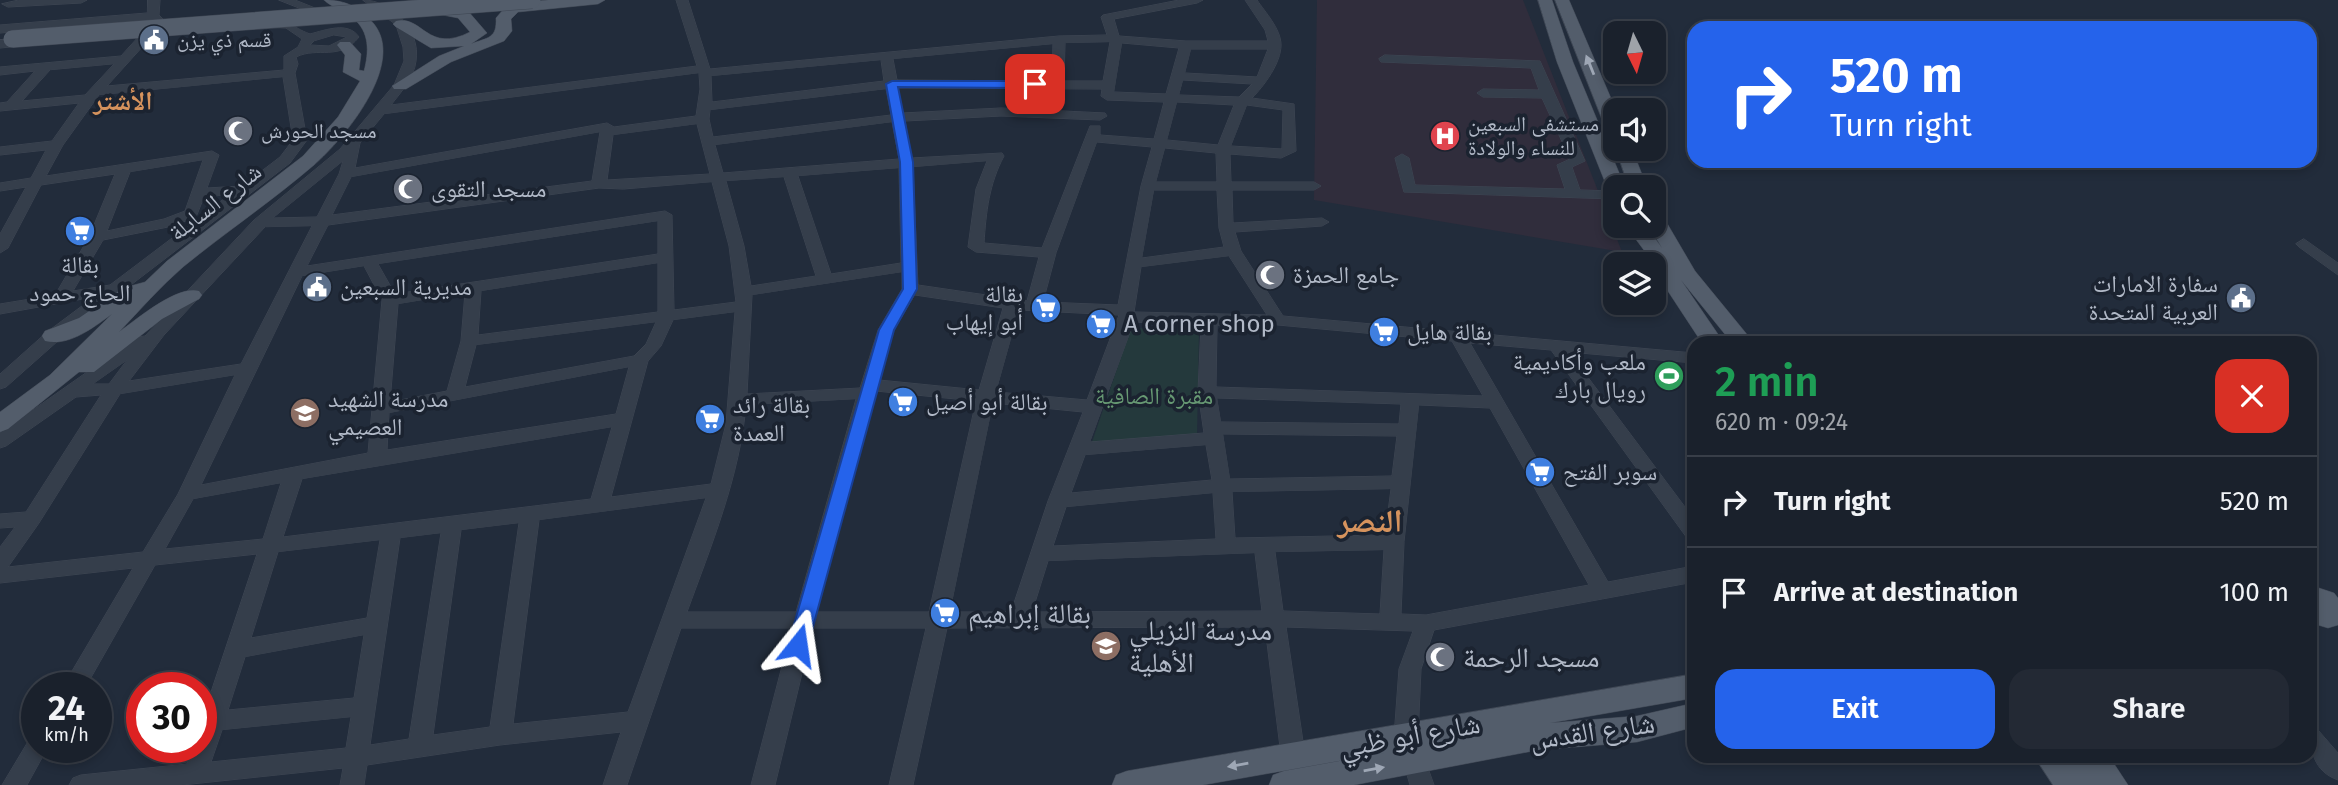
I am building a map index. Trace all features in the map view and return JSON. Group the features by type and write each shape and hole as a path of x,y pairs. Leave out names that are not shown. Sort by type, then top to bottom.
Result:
{"main road":[{"name":"شارع السايلة","path":"0,424 66,385 150,275 309,160 342,120 369,79 378,57 374,32 358,12 331,0"},
{"path":"5,37 471,0 472,6 477,8 526,3"},
{"path":"5,37 419,8 598,0"},
{"path":"1545,0 1575,86 1611,175"},
{"path":"1562,0 1603,100"},
{"path":"400,86 445,59 499,38 504,31 503,18 513,8 526,3"},
{"path":"401,24 436,45 462,42 479,33 468,18 458,12 419,8"},
{"path":"342,38 353,54 351,72 369,79"},
{"path":"289,196 314,169 314,163 309,160"},
{"path":"1650,238 1698,272 1751,336"},
{"path":"1659,238 1668,278 1708,336"},
{"path":"1661,248 1724,336"},
{"path":"53,336 67,334 150,275"},
{"path":"1682,275 1736,336"},
{"path":"66,385 155,315 192,295"},
{"path":"2317,598 2329,604 2334,612 2332,607"},
{"name":"شارع أبو ظبي","path":"1126,785 1293,755 1414,761 1600,716 1647,695 1687,687"},
{"path":"1647,695 1640,703 1641,709 1650,718 1664,721"},
{"name":"شارع القدس","path":"1600,716 1637,729 1687,716"},
{"path":"1284,785 1414,761"},
{"path":"2041,763 2054,785"},
{"path":"2045,763 2071,785"},
{"path":"2075,763 2091,785"},
{"path":"2096,763 2113,785"}],"street":[{"path":"8,4 81,0"},
{"path":"153,16 155,0"},
{"path":"5,37 150,34 283,24 293,27 307,43 322,50 342,38 342,25 338,20 285,0"},
{"path":"0,562 32,518 114,389 158,331 259,223 289,196 321,174 355,142 400,86 410,61 409,47 401,24 390,13 369,0"},
{"path":"615,785 635,721 676,620 718,491 731,446 737,401 743,299 735,237 707,142 704,113 706,71 682,0"},
{"path":"1034,304 1048,253 1108,91 1114,39 1107,17 1196,0"},
{"path":"1251,0 1271,30 1275,45 1262,81 1242,101 1223,149 1226,229 1233,251 1278,320"},
{"path":"1,246 7,225 56,145 92,95 150,34 157,19 153,16"},
{"path":"5,37 153,16"},
{"path":"382,110 706,71 1059,40 1114,39 1186,45 1275,45"},
{"path":"1058,85 1059,40"},
{"path":"0,383 53,336 117,289 150,275 285,160 300,140 289,73 291,54 307,43"},
{"path":"1019,619 1058,501 1080,449 1126,314 1148,186 1186,45"},
{"path":"763,785 804,621 868,389 886,330 910,289 906,162 886,56"},
{"path":"0,71 126,59"},
{"path":"1385,59 1536,64 1578,161 1564,165 1574,194"},
{"path":"0,113 47,66"},
{"path":"6,106 289,73"},
{"path":"1178,76 1262,81"},
{"path":"607,132 704,113 892,84 1058,85 1171,99 1242,101 1289,107 1289,151 1281,154 1092,138"},
{"path":"1483,93 1546,92 1575,86"},
{"path":"707,142 897,118 1014,111 1100,116"},
{"path":"346,174 607,127 599,184"},
{"path":"84,672 187,494 247,368 346,174 355,142"},
{"path":"0,151 56,145"},
{"path":"0,187 212,155 191,214 168,223 97,237"},
{"path":"259,223 322,221 599,184 790,173 997,156 986,173 980,197 976,247 1048,253"},
{"path":"1402,158 1409,189 1603,195"},
{"path":"61,298 97,237 124,168"},
{"path":"790,173 825,279"},
{"path":"1148,186 1314,186"},
{"path":"200,193 247,190"},
{"path":"297,272 665,215 666,317 653,346 640,360 599,504"},
{"path":"1226,229 1322,222"},
{"path":"150,275 168,223"},
{"path":"2304,244 2338,270"},
{"path":"1136,263 1233,251"},
{"path":"390,300 666,257"},
{"path":"368,260 390,300 377,458"},
{"path":"469,341 666,317 825,279 910,266"},
{"path":"0,309 117,289"},
{"path":"456,394 469,341 473,289"},
{"path":"910,289 1012,305 1034,304 1209,321 1278,320 1687,357"},
{"path":"901,785 986,396 1012,305"},
{"path":"1209,321 1207,392 1222,486 1226,546"},
{"path":"0,442 66,385 158,331"},
{"path":"1458,336 1603,592"},
{"path":"1555,344 1687,523"},
{"path":"381,409 640,360"},
{"path":"66,385 114,389 247,368"},
{"path":"737,401 868,389 986,396 1095,407"},
{"path":"1207,392 1494,401"},
{"path":"1390,620 1394,542 1411,397"},
{"path":"187,494 377,458 622,419"},
{"path":"1080,449 1212,433 1408,430"},
{"path":"217,707 293,476"},
{"path":"1058,501 1222,486 1401,482"},
{"path":"0,575 391,532 718,491"},
{"path":"500,735 530,514"},
{"path":"0,521 32,518"},
{"path":"420,746 452,524"},
{"path":"352,785 374,625 391,532"},
{"path":"1040,555 1226,546 1394,542"},
{"path":"1264,547 1293,755"},
{"path":"676,620 1390,620 1426,623 1687,575"},
{"path":"1414,761 1410,669 1426,623"},
{"path":"234,650 374,625"},
{"path":"217,721 363,707"},
{"path":"81,785 356,757 500,735 635,721"},
{"path":"2317,745 2338,770"},
{"path":"15,785 28,763"},
{"path":"196,773 199,763"}],"shaded area":[{"name":"مستشفى السبعين للنساء والولادة","path":"1317,0 1523,0 1603,204 1603,238 1616,238 1622,252 1314,200"}],"green space":[{"name":"مقبرة الصافية","path":"1131,328 1199,329 1197,436 1091,445"}],"place":[{"name":"قسم ذي يزن","path":"154,40"},
{"name":"مسجد الحورش","path":"238,131"},
{"name":"مستشفى السبعين للنساء والولادة","path":"1445,136"},
{"name":"مسجد التقوى","path":"408,189"},
{"name":"بقالة الحاج حمود","path":"80,231"},
{"name":"جامع الحمزة","path":"1270,275"},
{"name":"مديرية السبعين","path":"317,287"},
{"name":"سفارة الامارات العربية المتحدة","path":"2241,298"},
{"name":"بقالة أبو إيهاب","path":"1046,308"},
{"name":"A corner shop","path":"1101,324"},
{"name":"بقالة هايل","path":"1384,332"},
{"name":"ملعب وأكاديمية رويال بارك","path":"1669,376"},
{"name":"بقالة أبو أصيل","path":"903,402"},
{"name":"مدرسة الشهيد العصيمي","path":"305,413"},
{"name":"بقالة رائد العمدة","path":"710,419"},
{"name":"سوبر الفتح","path":"1540,472"},
{"name":"بقالة إبراهيم","path":"945,613"},
{"name":"مدرسة النزيلي الأهلية","path":"1106,646"},
{"name":"مسجد الرحمة","path":"1440,657"}],"district":[{"name":"الأشتر","path":"123,101"},
{"name":"النصر","path":"1370,521"}],"route":[{"path":"798,645 886,330 910,289 906,162 892,84 1035,84"}]}
